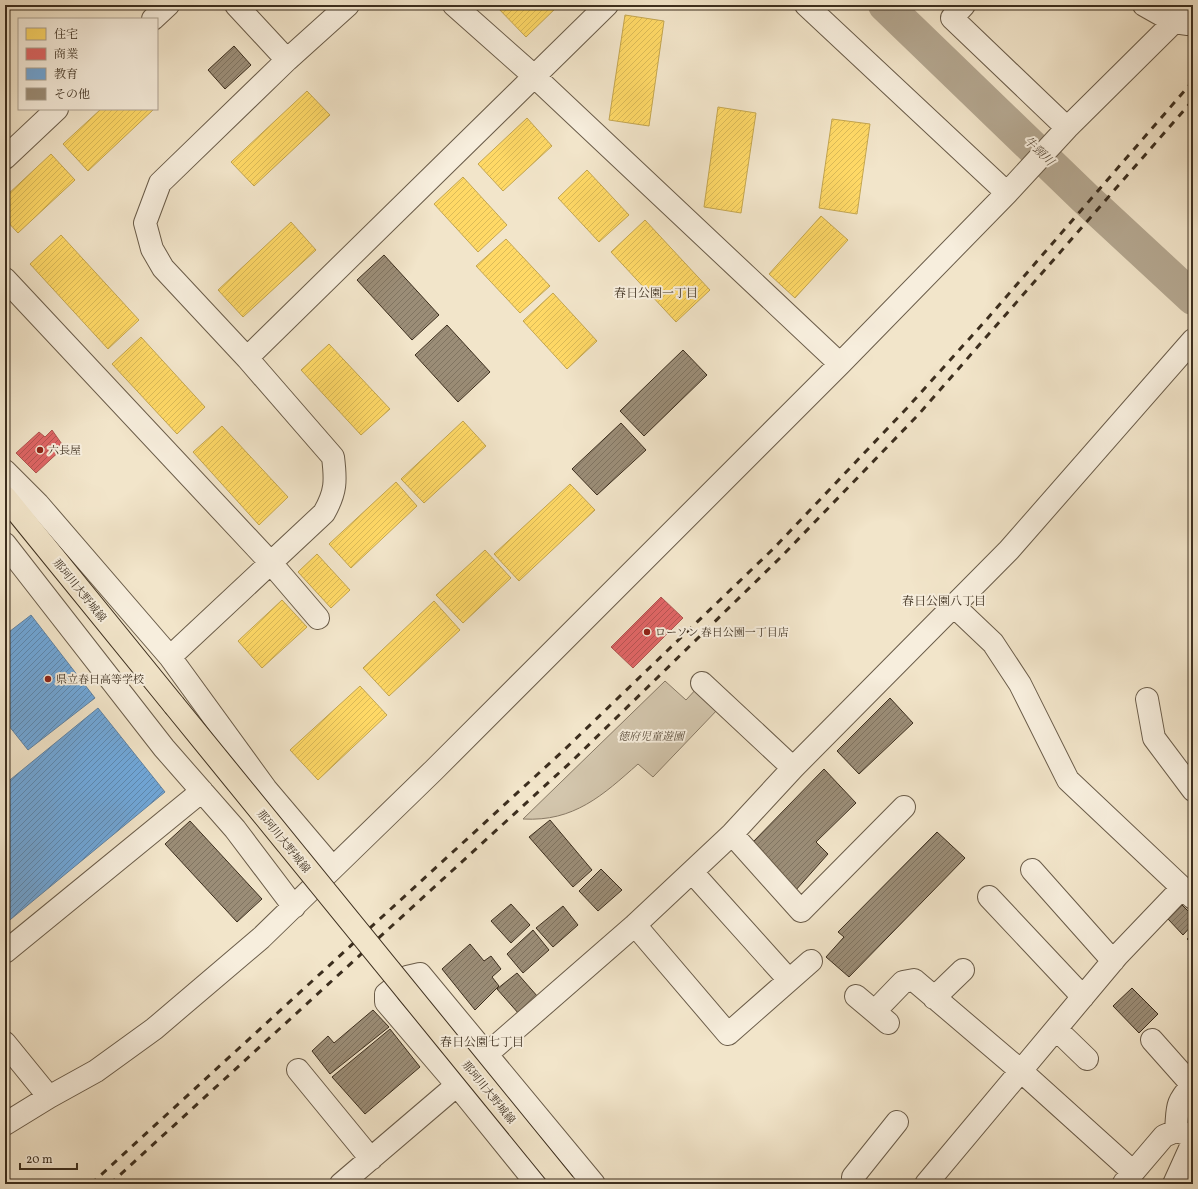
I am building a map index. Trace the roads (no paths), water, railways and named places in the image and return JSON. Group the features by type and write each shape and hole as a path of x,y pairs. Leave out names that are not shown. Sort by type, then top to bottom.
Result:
{"main road":[{"name":"那珂川大野城線","path":"5,497 564,1184"}],"street":[{"path":"154,18 168,5"},
{"path":"236,5 287,60"},
{"path":"170,657 324,513 333,497 336,475 333,457 247,358 163,268 152,249 146,223 160,183 287,60 348,5"},
{"path":"454,5 534,76 840,364"},
{"path":"247,358 607,5"},
{"path":"806,5 1007,193"},
{"path":"964,5 952,18 1067,128"},
{"path":"1144,5 1183,24"},
{"path":"5,1124 96,1071 154,1029 261,938 294,907 840,364 1007,193 1067,128 1183,24 1193,6"},
{"path":"5,158 56,110"},
{"path":"5,279 270,562 318,618"},
{"path":"341,1184 457,1085 487,1054 635,925 732,834 793,768 1009,550 1188,353"},
{"path":"5,471 38,504 170,657 266,789 333,868"},
{"path":"5,544 164,748 235,829 294,907"},
{"path":"926,1184 1113,961 1188,893 1068,780 1020,684 993,644 954,606"},
{"path":"702,683 793,768"},
{"path":"1147,699 1154,738 1193,790"},
{"path":"5,952 202,791"},
{"path":"732,834 801,911 904,807"},
{"path":"1032,870 1113,961"},
{"path":"692,872 789,980"},
{"path":"989,897 1083,997"},
{"path":"635,925 728,1034 811,961"},
{"path":"934,998 963,970"},
{"path":"537,1184 457,1085 386,1002 386,994 407,977 420,974 594,1184"},
{"path":"856,996 882,1017 903,982 914,980 1021,1071 1128,1178 1164,1136 1187,1136"},
{"path":"1056,1028 1087,1059"},
{"path":"1152,1040 1192,1085 1180,1098 1178,1103 1187,1136 1174,1184"},
{"path":"5,1043 49,1097"},
{"path":"298,1070 370,1158"},
{"path":"852,1182 897,1122"}],"waterway":[{"name":"牛頸川","path":"885,5 1085,198 1193,298"}],"railway":[{"path":"91,1184 564,750 774,548 907,408 987,319 1193,81"},
{"path":"110,1184 572,761 782,556 919,414 1193,100"}],"place":[{"name":"六長屋","path":"40,450"},
{"name":"ローソン 春日公園一丁目店","path":"647,632"},
{"name":"県立春日高等学校","path":"48,679"}],"district":[{"name":"春日公園一丁目","path":"656,293"},
{"name":"春日公園八丁目","path":"944,601"},
{"name":"春日公園七丁目","path":"482,1042"}],"park label":[{"name":"徳府児童遊園","path":"651,736"}]}
